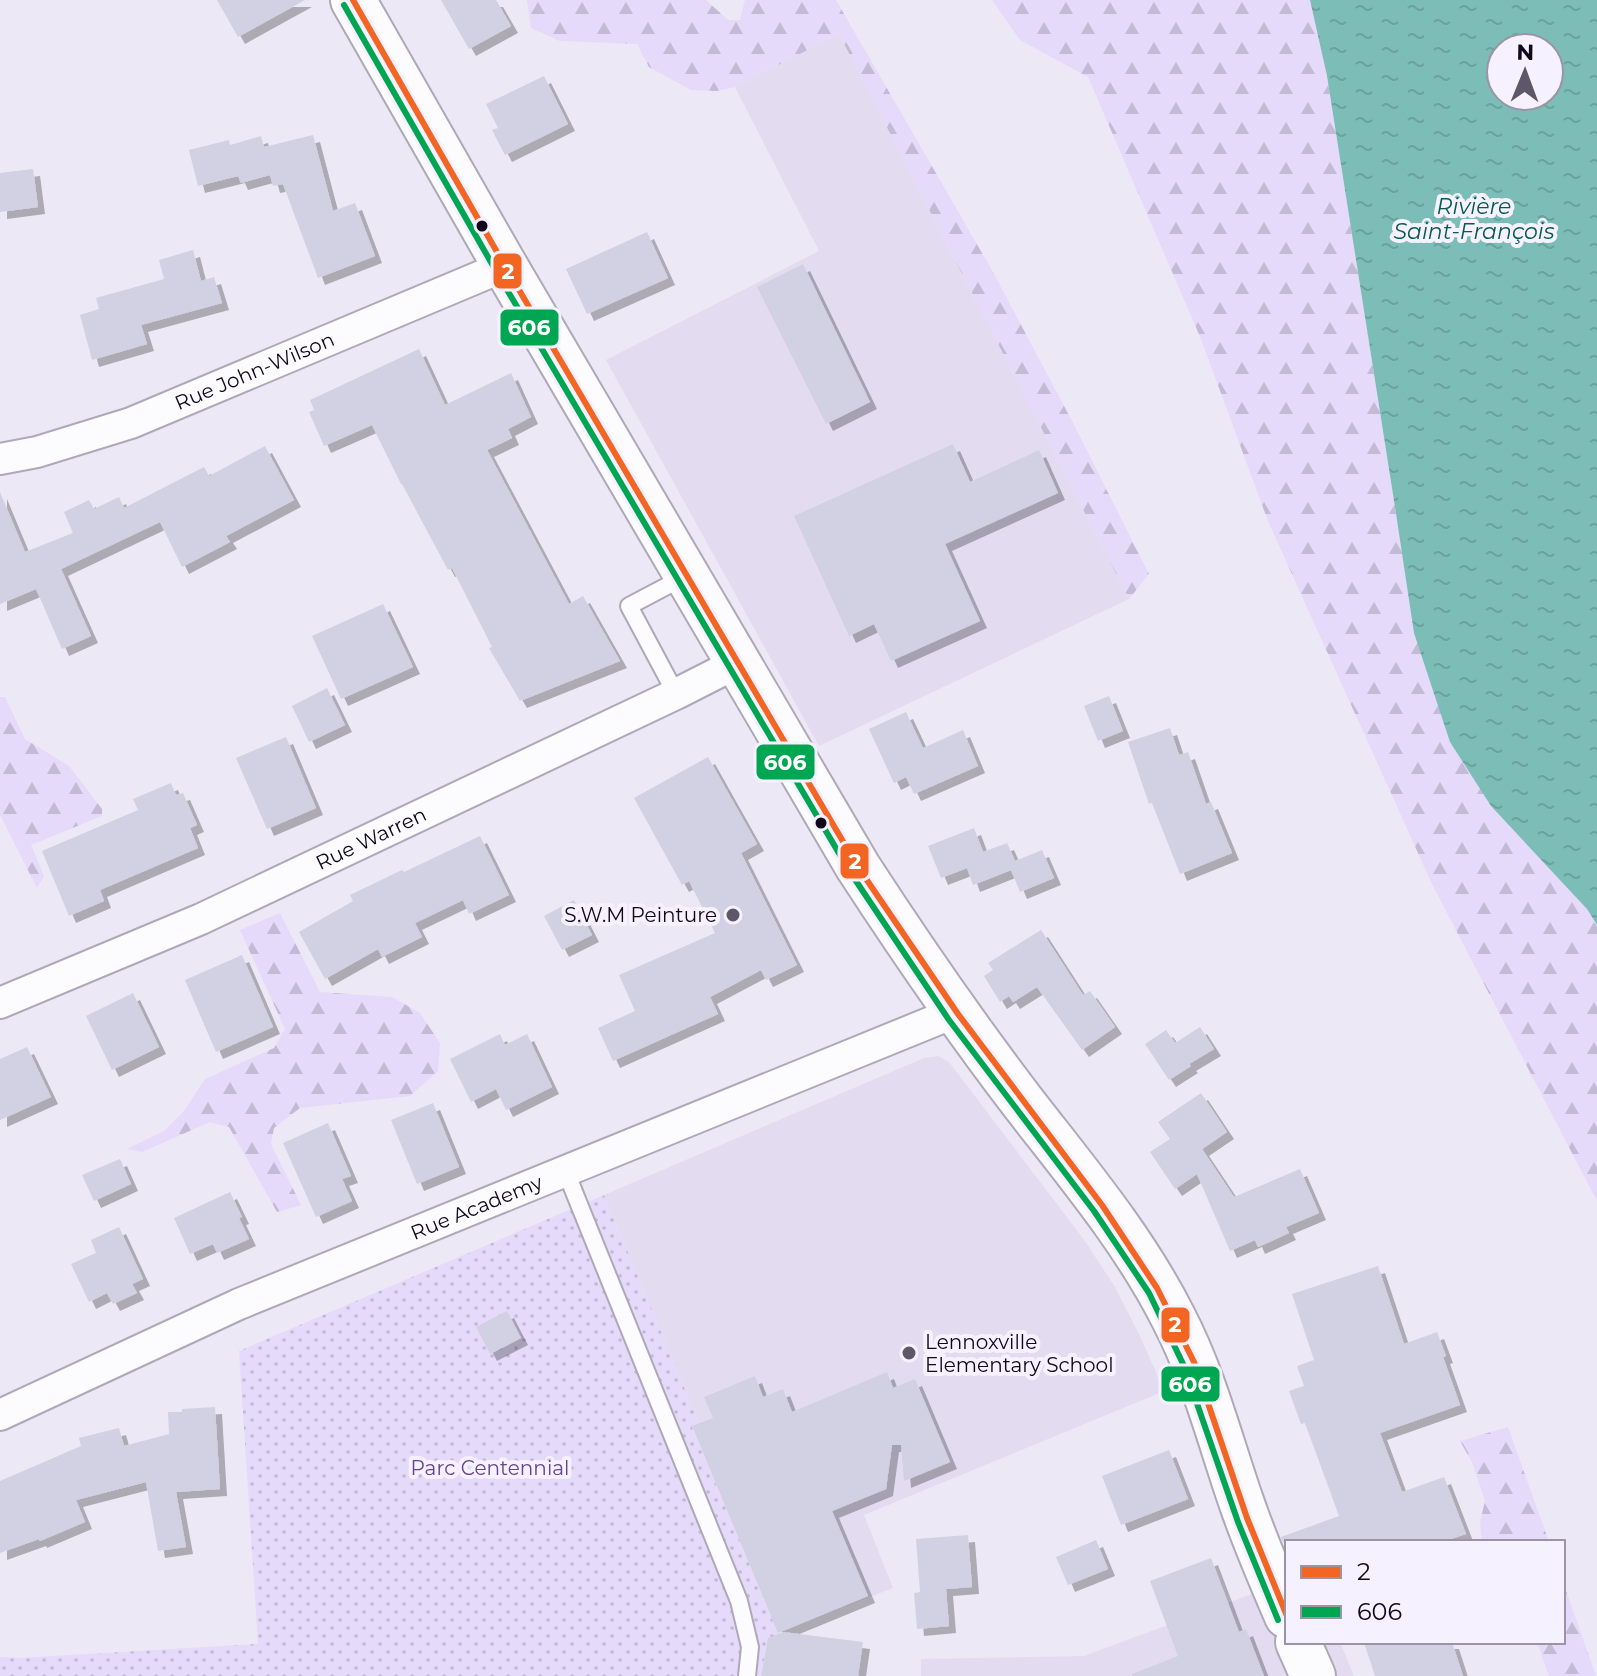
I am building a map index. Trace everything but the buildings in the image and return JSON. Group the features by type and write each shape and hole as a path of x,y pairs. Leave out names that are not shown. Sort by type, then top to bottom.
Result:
{"main road":[{"path":"353,0 505,266 858,867 920,963 1102,1204 1149,1273 1200,1376 1242,1504 1285,1611"},
{"path":"1299,1644 1313,1676"}],"street":[{"name":"Rue John-Wilson","path":"0,459 37,452 131,423 505,266"},
{"name":"Rue Warren","path":"0,1003 201,919 737,663"},
{"name":"Rue Academy","path":"0,1415 239,1304 956,1012"}],"lane":[{"path":"676,694 629,606 686,575"},
{"path":"566,1172 739,1601 750,1647 747,1676"}],"shaded area":[{"path":"839,34 1129,599 819,746 606,360 819,251 735,87"},
{"name":"Lennoxville Elementary School","path":"938,1056 949,1062 1085,1241 1115,1287 1139,1334 1162,1392 864,1515 893,1588 778,1633 692,1426 699,1423 604,1195 924,1058"},
{"path":"1285,1582 1285,1644 1341,1644 1354,1676 921,1676 921,1659 1084,1656"}],"green space":[{"path":"527,0 706,0 728,20 740,20 745,0 836,0 993,272 1149,574 1129,599 839,34 735,87 717,91 691,90 649,67 637,44 560,41 531,28"},
{"path":"992,0 1310,0 1327,76 1414,633 1597,925 1597,1201 1432,884 1268,521 1201,339 1088,77 1020,40"},
{"path":"0,697 5,697 25,739 69,766 102,809 102,816 31,845 44,876 37,888 0,815"},
{"path":"280,913 320,992 392,997 420,1013 440,1043 438,1071 410,1096 300,1108 274,1128 271,1144 301,1205 277,1212 229,1127 210,1122 142,1152 127,1149 164,1131 184,1111 205,1079 274,1048 285,1029 240,930"},
{"name":"Parc Centennial","path":"604,1195 699,1423 692,1427 778,1633 782,1634 780,1645 767,1643 761,1676 0,1676 0,1657 258,1644 239,1351"},
{"path":"1508,1427 1548,1540 1482,1540 1480,1522 1485,1501 1472,1462 1460,1441"},
{"path":"1565,1588 1596,1676 1549,1676 1538,1644 1565,1644"}],"water":[{"name":"Rivière Saint-François","path":"1310,0 1597,0 1597,925 1587,909 1491,806 1450,742 1414,633 1327,76"}],"transit line":[{"name":"2","path":"353,0 505,266 858,867 958,1014 1102,1205 1157,1288 1194,1362 1247,1518 1285,1611"},
{"name":"606","path":"344,5 496,271 850,872 949,1020 1094,1211 1149,1293 1184,1366 1238,1522 1278,1620"}],"place":[{"name":"S.W.M Peinture","path":"733,915"},
{"name":"Lennoxville Elementary School","path":"909,1353"}]}
